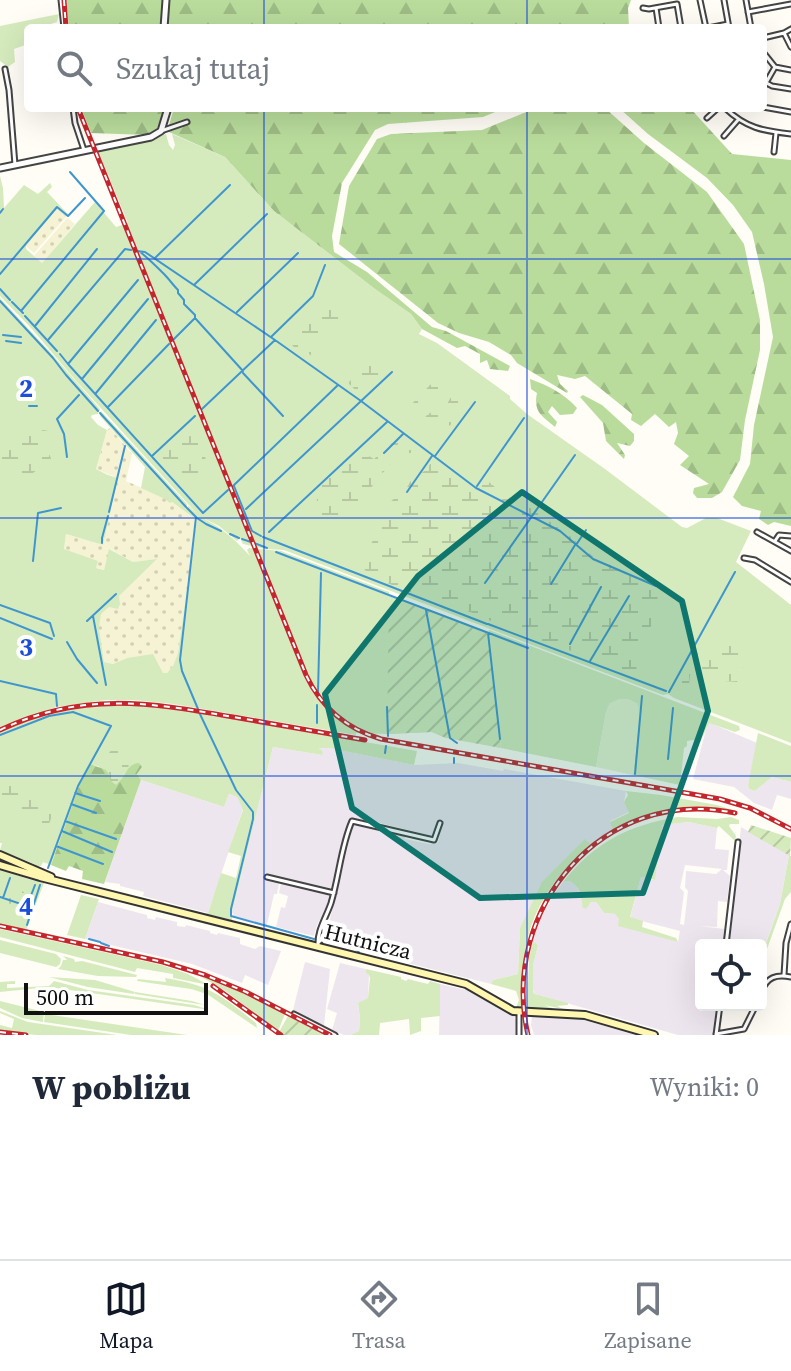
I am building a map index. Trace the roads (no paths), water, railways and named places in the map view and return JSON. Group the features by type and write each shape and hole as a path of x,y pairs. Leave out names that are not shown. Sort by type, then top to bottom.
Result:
{"main road":[{"path":"3,856 3,866"},
{"name":"Hutnicza","path":"3,856 41,875"},
{"name":"Hutnicza","path":"3,866 466,984 519,1012 585,1015 654,1035"}],"street":[{"path":"61,0 64,24"},
{"path":"164,24 166,0"},
{"path":"700,0 706,24"},
{"path":"724,0 728,24"},
{"path":"746,0 750,24"},
{"path":"643,8 677,4 680,24"},
{"path":"748,12 791,4"},
{"path":"656,8 658,24"},
{"path":"767,37 791,29"},
{"path":"784,33 791,47"},
{"path":"767,57 775,67 791,70"},
{"path":"767,78 775,67"},
{"path":"5,69 15,165"},
{"path":"767,83 791,89"},
{"path":"767,108 791,112"},
{"path":"74,112 84,151"},
{"path":"161,131 168,112"},
{"path":"707,118 714,112"},
{"path":"729,112 755,129 791,134"},
{"path":"724,136 738,120"},
{"path":"0,168 144,139 187,122"},
{"path":"753,136 755,129"},
{"path":"774,152 776,133"},
{"path":"757,532 791,551"},
{"path":"775,541 779,535 791,536"},
{"path":"744,558 755,560 791,582"},
{"path":"318,945 317,938 334,893 352,821 434,840 440,823"},
{"path":"727,939 738,842"},
{"path":"267,877 334,893"},
{"path":"784,975 791,924"},
{"path":"767,982 784,975 791,977"},
{"path":"719,1011 716,1035 744,1029 753,1011"},
{"path":"519,1012 519,1035"},
{"path":"294,1014 335,1035"}],"waterway":[{"path":"23,313 21,311 104,211 70,172"},
{"path":"155,258 230,185"},
{"path":"0,274 57,207 68,216 85,198"},
{"path":"0,213 3,209"},
{"path":"195,284 267,214"},
{"path":"35,326 97,249"},
{"path":"48,340 125,249 131,250"},
{"path":"137,251 145,252 275,340 476,488 560,531 593,559 656,586"},
{"path":"139,251 168,278 195,318 243,371"},
{"path":"237,312 298,253"},
{"path":"272,336 313,296 325,265"},
{"path":"60,354 68,364 138,280"},
{"path":"0,289 10,300"},
{"path":"82,379 148,299"},
{"path":"0,301 98,411"},
{"path":"12,302 20,310"},
{"path":"25,316 57,351"},
{"path":"173,340 195,318"},
{"path":"96,393 156,320"},
{"path":"3,335 21,337"},
{"path":"202,409 275,340"},
{"path":"6,341 21,343"},
{"path":"108,407 169,344"},
{"path":"68,364 203,513 228,490"},
{"path":"246,509 392,372"},
{"path":"243,373 283,416"},
{"path":"232,487 338,385"},
{"path":"67,457 64,434 57,419 79,395"},
{"path":"435,456 475,402"},
{"path":"29,406 37,406"},
{"path":"100,413 143,460"},
{"path":"152,456 195,416"},
{"path":"477,486 524,418"},
{"path":"269,532 387,422"},
{"path":"384,453 403,434"},
{"path":"109,512 125,446"},
{"path":"485,583 575,455"},
{"path":"407,492 432,456"},
{"path":"144,461 186,507"},
{"path":"234,486 252,531 261,536"},
{"path":"33,561 38,513 61,508"},
{"path":"187,508 196,517 180,660 198,709"},
{"path":"102,543 108,516"},
{"path":"197,518 221,531"},
{"path":"576,545 586,530"},
{"path":"230,534 239,538"},
{"path":"263,537 487,624"},
{"path":"242,539 251,542"},
{"path":"254,543 267,548"},
{"path":"551,584 575,545"},
{"path":"276,552 528,648"},
{"path":"669,692 735,572"},
{"path":"318,692 321,573"},
{"path":"570,644 601,587"},
{"path":"87,621 116,594"},
{"path":"590,661 629,596"},
{"path":"0,605 50,623 54,636"},
{"path":"426,610 450,738 457,743"},
{"path":"93,616 106,685"},
{"path":"0,618 52,639"},
{"path":"488,624 666,691"},
{"path":"488,633 500,739"},
{"path":"67,642 97,683"},
{"path":"0,681 56,694 57,706"},
{"path":"635,774 642,696"},
{"path":"317,705 317,723"},
{"path":"387,707 388,736"},
{"path":"668,759 673,708"},
{"path":"0,735 49,716 73,712 111,726 78,786 48,868"},
{"path":"199,712 236,790 253,812 231,916 314,939"},
{"path":"385,753 386,746"},
{"path":"454,758 454,763"},
{"path":"75,793 100,801"},
{"path":"71,804 96,813"},
{"path":"65,821 116,839"},
{"path":"62,831 112,852"},
{"path":"56,846 103,864"},
{"path":"3,898 10,878"},
{"path":"0,897 27,906 35,885"},
{"path":"27,925 40,885"},
{"path":"89,939 100,942"},
{"path":"325,941 359,952"},
{"path":"101,943 109,946"}],"railway":[{"path":"64,0 66,24"},
{"path":"80,112 306,675 327,707 346,723 381,739 720,799 750,808 791,829"},
{"path":"0,730 61,709 118,703 177,708 365,740"},
{"path":"528,1035 523,988 530,943 546,902 571,866 604,838 643,818 687,809 735,813"},
{"path":"0,926 163,962 205,975 246,992 330,1035"},
{"path":"213,986 281,1035"},
{"path":"0,1032 26,1035"}]}
